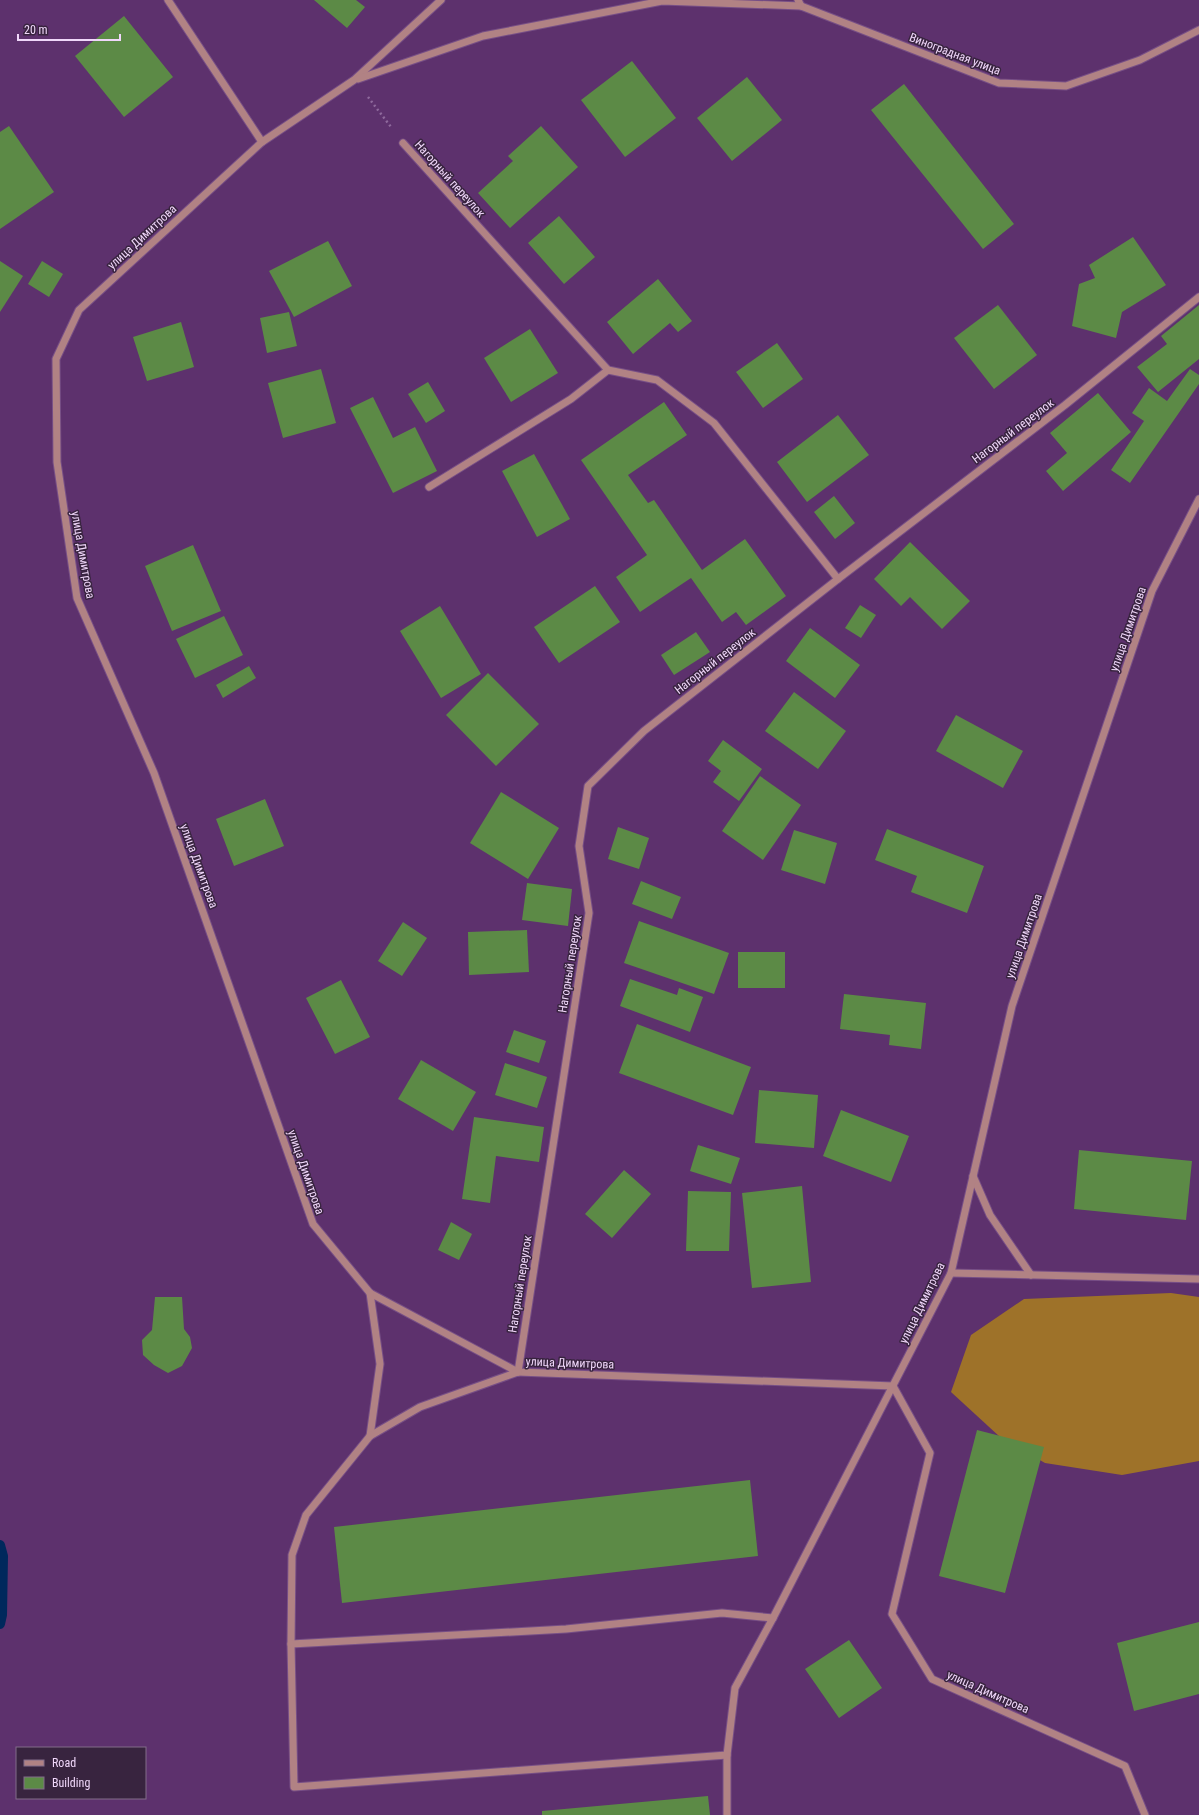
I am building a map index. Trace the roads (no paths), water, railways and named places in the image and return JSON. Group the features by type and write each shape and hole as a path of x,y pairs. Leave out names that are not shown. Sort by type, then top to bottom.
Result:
{"street":[{"path":"168,0 262,142 354,80 441,0"},
{"name":"Виноградная улица","path":"354,80 483,36 662,1 800,3 999,83 1066,86 1140,60 1199,30"},
{"name":"улица Димитрова","path":"262,142 79,310 56,359 57,462 77,598 154,773 313,1224 370,1292 518,1372 893,1386"},
{"name":"Нагорный переулок","path":"403,143 608,370"},
{"name":"Нагорный переулок","path":"518,1372 589,913 579,846 588,786 644,731 838,579 1065,405 1199,297"},
{"path":"429,487 571,399 608,370 657,380 714,423 838,579"},
{"name":"улица Димитрова","path":"726,1815 727,1755 735,1688 773,1618 951,1273 1012,1006 1152,591 1199,499"},
{"path":"973,1176 990,1215 1031,1275"},
{"path":"951,1273 1199,1279"},
{"path":"370,1292 380,1364 370,1436"},
{"path":"518,1372 420,1407 370,1436 306,1515 292,1555 291,1644 294,1787 727,1755"},
{"name":"улица Димитрова","path":"893,1386 930,1453 892,1614 932,1679 1125,1766 1144,1815"},
{"path":"291,1644 566,1628 722,1613 773,1618"}],"waterway":[{"path":"0,1545 3,1556 2,1615 0,1624"}]}
